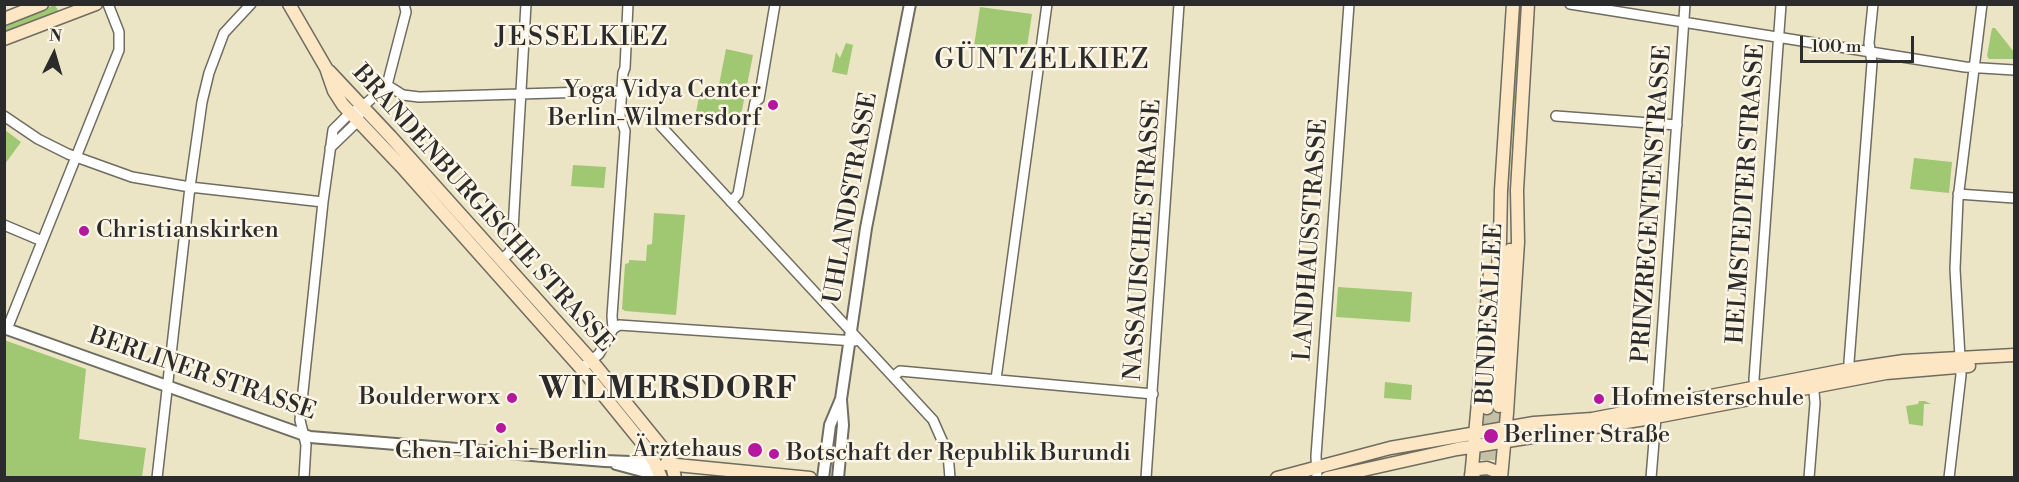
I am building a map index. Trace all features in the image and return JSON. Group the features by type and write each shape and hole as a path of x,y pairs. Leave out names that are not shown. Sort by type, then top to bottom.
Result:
{"main road":[{"path":"4,19 42,4"},
{"path":"4,39 74,8 96,4"},
{"name":"BRANDENBURGISCHE STRASSE","path":"289,4 326,68 334,91 354,117 663,447 673,471"},
{"name":"BUNDESALLEE","path":"1514,4 1501,190 1493,407 1517,190"},
{"name":"BUNDESALLEE","path":"1501,477 1518,242 1517,190 1528,4"},
{"name":"BRANDENBURGISCHE STRASSE","path":"326,68 501,260 586,364 656,463 663,477"},
{"name":"BUNDESALLEE","path":"1471,476 1492,241 1501,190"},
{"path":"1277,477 1317,472 1390,448 1553,421 1657,412 1755,386 1813,382 2014,355"},
{"path":"1327,477 1813,382 1851,369 1904,361 1960,363 2014,361"},
{"name":"BERLINER STRASSE","path":"656,463 673,471 810,477"},
{"name":"BUNDESALLEE","path":"1471,476 1478,469 1487,468 1495,471 1501,477"}],"street":[{"path":"6,328 119,50 119,32 108,4"},
{"path":"157,477 202,102 224,33 250,4"},
{"path":"304,477 307,449 300,420 333,130 354,117 362,106 387,85 406,12 404,4"},
{"path":"501,260 512,247 526,4"},
{"path":"613,329 612,311 625,131 620,117 621,91 622,73 626,68 628,4"},
{"path":"731,202 738,194 755,102 759,99 775,4"},
{"name":"UHLANDSTRASSE","path":"823,477 830,425 840,399 866,228 910,4"},
{"path":"996,379 1047,4"},
{"name":"NASSAUISCHE STRASSE","path":"1146,477 1179,4"},
{"name":"LANDHAUSSTRASSE","path":"1317,472 1349,4"},
{"path":"1570,4 1974,68 2014,70"},
{"name":"PRINZREGENTENSTRASSE","path":"1651,477 1685,4"},
{"name":"HELMSTEDTER STRASSE","path":"1755,386 1781,4"},
{"path":"1851,369 1849,362 1872,63 1869,43 1873,4"},
{"path":"1949,477 1960,363 1955,269 1958,194 1982,4"},
{"path":"387,85 403,95 419,98 621,91"},
{"path":"4,116 38,139 75,158 132,177 190,188 323,202"},
{"path":"1556,116 1677,125"},
{"path":"661,126 850,336 861,342 933,420 948,454 950,477"},
{"path":"1958,194 2014,197"},
{"path":"4,225 42,241"},
{"path":"586,364 599,354 613,329 619,325 850,336"},
{"name":"BERLINER STRASSE","path":"6,328 303,435 325,439 656,463"},
{"path":"894,376 900,370 1153,394"},
{"path":"1809,477 1815,403 1813,382"},
{"name":"UHLANDSTRASSE","path":"838,477 843,425 840,399"},
{"name":"BERLINER STRASSE","path":"605,461 663,477"}],"green space":[{"path":"55,5 59,12 5,32 4,23"},
{"path":"980,7 1032,14 1026,53 974,46"},
{"path":"1518,12 1521,12 1497,355 1495,355"},
{"path":"1992,28 1995,28 2014,52 2014,59 1989,59 1987,56"},
{"path":"846,43 853,45 847,75 832,72 836,52 840,58"},
{"path":"726,49 753,55 740,120 696,112 700,93 717,95"},
{"path":"5,130 21,142 5,164"},
{"path":"1914,158 1952,162 1949,193 1910,189"},
{"path":"573,165 606,167 604,188 571,186"},
{"path":"654,213 685,215 676,315 622,309 625,264 629,263 629,260 646,261 647,245 652,244"},
{"path":"1338,287 1412,292 1410,322 1336,317"},
{"path":"4,340 86,369 79,439 146,448 142,477 5,477"},
{"path":"1385,382 1412,385 1411,400 1384,398"},
{"path":"1919,401 1931,404 1924,404 1923,426 1909,424 1906,406 1918,404"}],"tunnel":[{"path":"1494,478 1499,406"},
{"path":"1482,478 1487,408"}],"place":[{"name":"Yoga Vidya Center Berlin-Wilmersdorf","path":"773,105"},
{"name":"Christianskirken","path":"84,231"},
{"name":"Boulderworx","path":"512,398"},
{"name":"Hofmeisterschule","path":"1599,399"},
{"name":"Chen-Taichi-Berlin","path":"501,428"},
{"name":"Berliner Straße","path":"1491,436"},
{"name":"Ärztehaus","path":"755,450"},
{"name":"Botschaft der Republik Burundi","path":"774,454"}],"district":[{"name":"JESSELKIEZ","path":"582,39"},
{"name":"GÜNTZELKIEZ","path":"1042,62"},
{"name":"WILMERSDORF","path":"669,391"}]}
